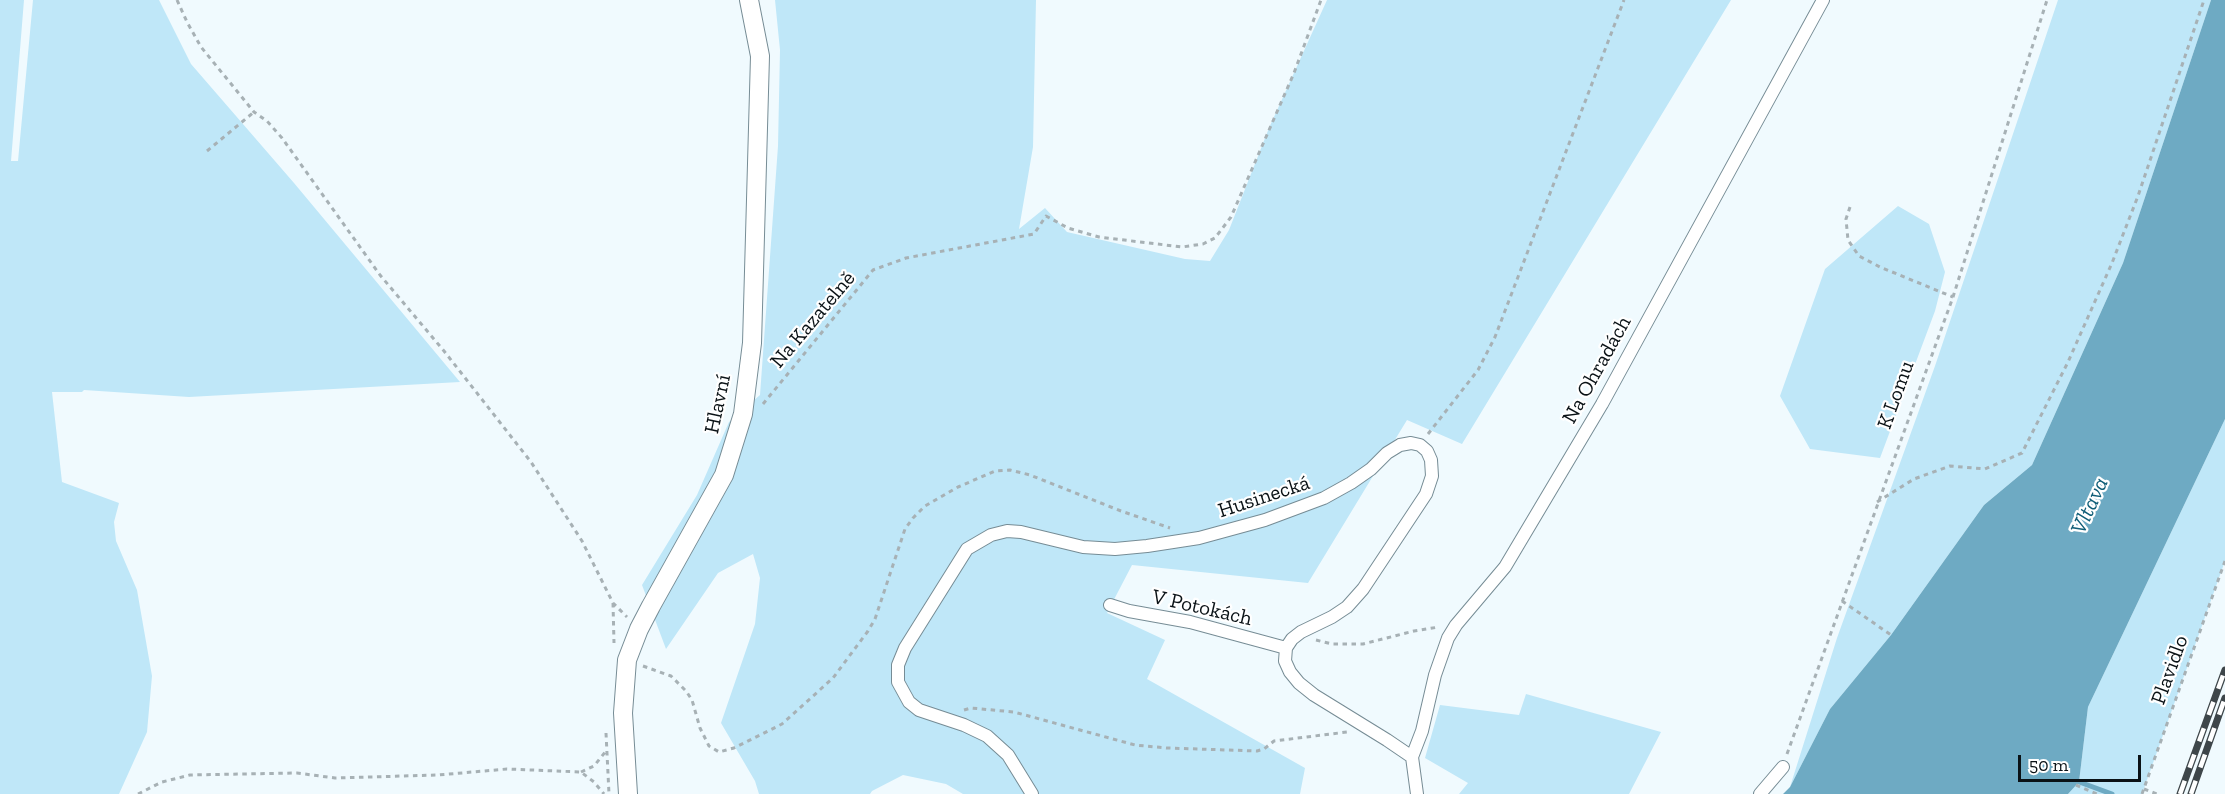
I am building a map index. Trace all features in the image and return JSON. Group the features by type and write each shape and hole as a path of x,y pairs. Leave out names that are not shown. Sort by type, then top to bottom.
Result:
{"street":[{"name":"Hlavní","path":"628,794 623,713 627,660 639,629 724,475 743,414 752,344 760,56 749,0"},
{"name":"Na Ohradách","path":"1412,758 1422,731 1442,650 1456,625 1505,567 1602,404 1823,0"},
{"name":"Husinecká","path":"1032,794 1008,755 987,736 964,725 919,710 909,702 898,682 898,665 906,648 967,549 981,540 1007,531 1021,532 1083,547 1114,549 1199,538 1264,520 1324,498 1371,470 1387,453 1400,445 1411,443 1420,445"},
{"path":"1417,794 1412,758 1299,683 1285,661 1286,648 1292,639 1347,607 1363,589 1426,494 1432,476 1431,460 1427,451 1420,445"},
{"name":"V Potokách","path":"1110,605 1129,612 1190,622 1286,648"},
{"path":"1760,794 1783,767"}],"path":[{"path":"177,0 201,47 254,112 267,121 282,138 380,276 444,351 531,462 582,541 613,603 639,629"},
{"name":"Na Kazatelně","path":"743,414 759,409 873,270 906,258 1034,234 1046,216 1068,228 1099,237 1182,248 1203,244 1215,238 1231,217 1294,74 1321,0"},
{"path":"1420,445 1478,369 1495,337 1624,0"},
{"name":"K Lomu","path":"1783,767 1953,297 2047,0"},
{"path":"1877,502 1914,479 1950,466 1985,469 2022,453 2112,263 2138,196 2204,0"},
{"path":"207,152 254,112"},
{"path":"1850,207 1846,219 1848,240 1859,256 1953,297"},
{"path":"627,660 675,679 692,700 700,728 709,746 719,752 734,748 782,724 824,688 872,625 905,529 925,506 958,487 995,471 1010,470 1030,475 1171,529"},
{"name":"Plavidlo","path":"2142,794 2225,561"},
{"path":"1842,601 1891,635"},
{"path":"1301,632 1318,641 1332,644 1363,644 1414,631 1456,625"},
{"path":"936,716 971,708 1003,711 1135,745 1257,751 1274,741 1348,732 1363,727"},
{"path":"138,794 162,782 190,775 297,773 335,777 438,775 507,769 581,772 594,766 606,751"},
{"path":"581,772 604,794"},
{"path":"2076,785 2097,794"},
{"path":"2144,789 2157,794"}],"shaded area":[{"path":"0,0 24,0 11,161 18,161 33,0 159,0 191,64 460,382 189,397 84,390 82,392 52,392 62,482 119,503 114,522 116,541 137,590 152,676 147,732 119,794 0,794"},
{"path":"775,0 1036,0 1033,147 1019,229 1045,208 1067,232 1185,259 1210,261 1229,230 1269,128 1327,0 1731,0 1462,444 1407,420 1308,583 1132,565 1107,613 1165,640 1147,679 1305,768 1300,794 963,794 946,784 903,775 870,794 759,794 755,781 721,723 755,624 760,578 753,554 718,573 666,649 642,585 697,495 729,422 760,395 778,146 780,50"},
{"path":"2058,0 2211,0 2123,263 2032,465 1984,505 1891,635 1830,709 1790,787 1837,638 1935,366"},
{"path":"1898,206 1929,224 1945,272 1935,311 1880,458 1810,449 1780,396 1825,269"},
{"path":"2225,419 2225,561 2142,794 2068,794 2079,782 2088,707"},
{"path":"1526,694 1661,732 1629,794 1459,794 1468,783 1425,758 1440,705 1519,715"}],"water":[{"name":"Vltava","path":"2211,0 2225,0 2225,419 2088,707 2079,782 2068,794 1783,794 1790,787 1830,709 1891,635 1984,505 2032,465 2123,263"}],"waterway":[{"path":"2074,780 2112,794"}],"railway":[{"path":"2180,794 2225,670"},
{"path":"2191,794 2225,698"}]}
